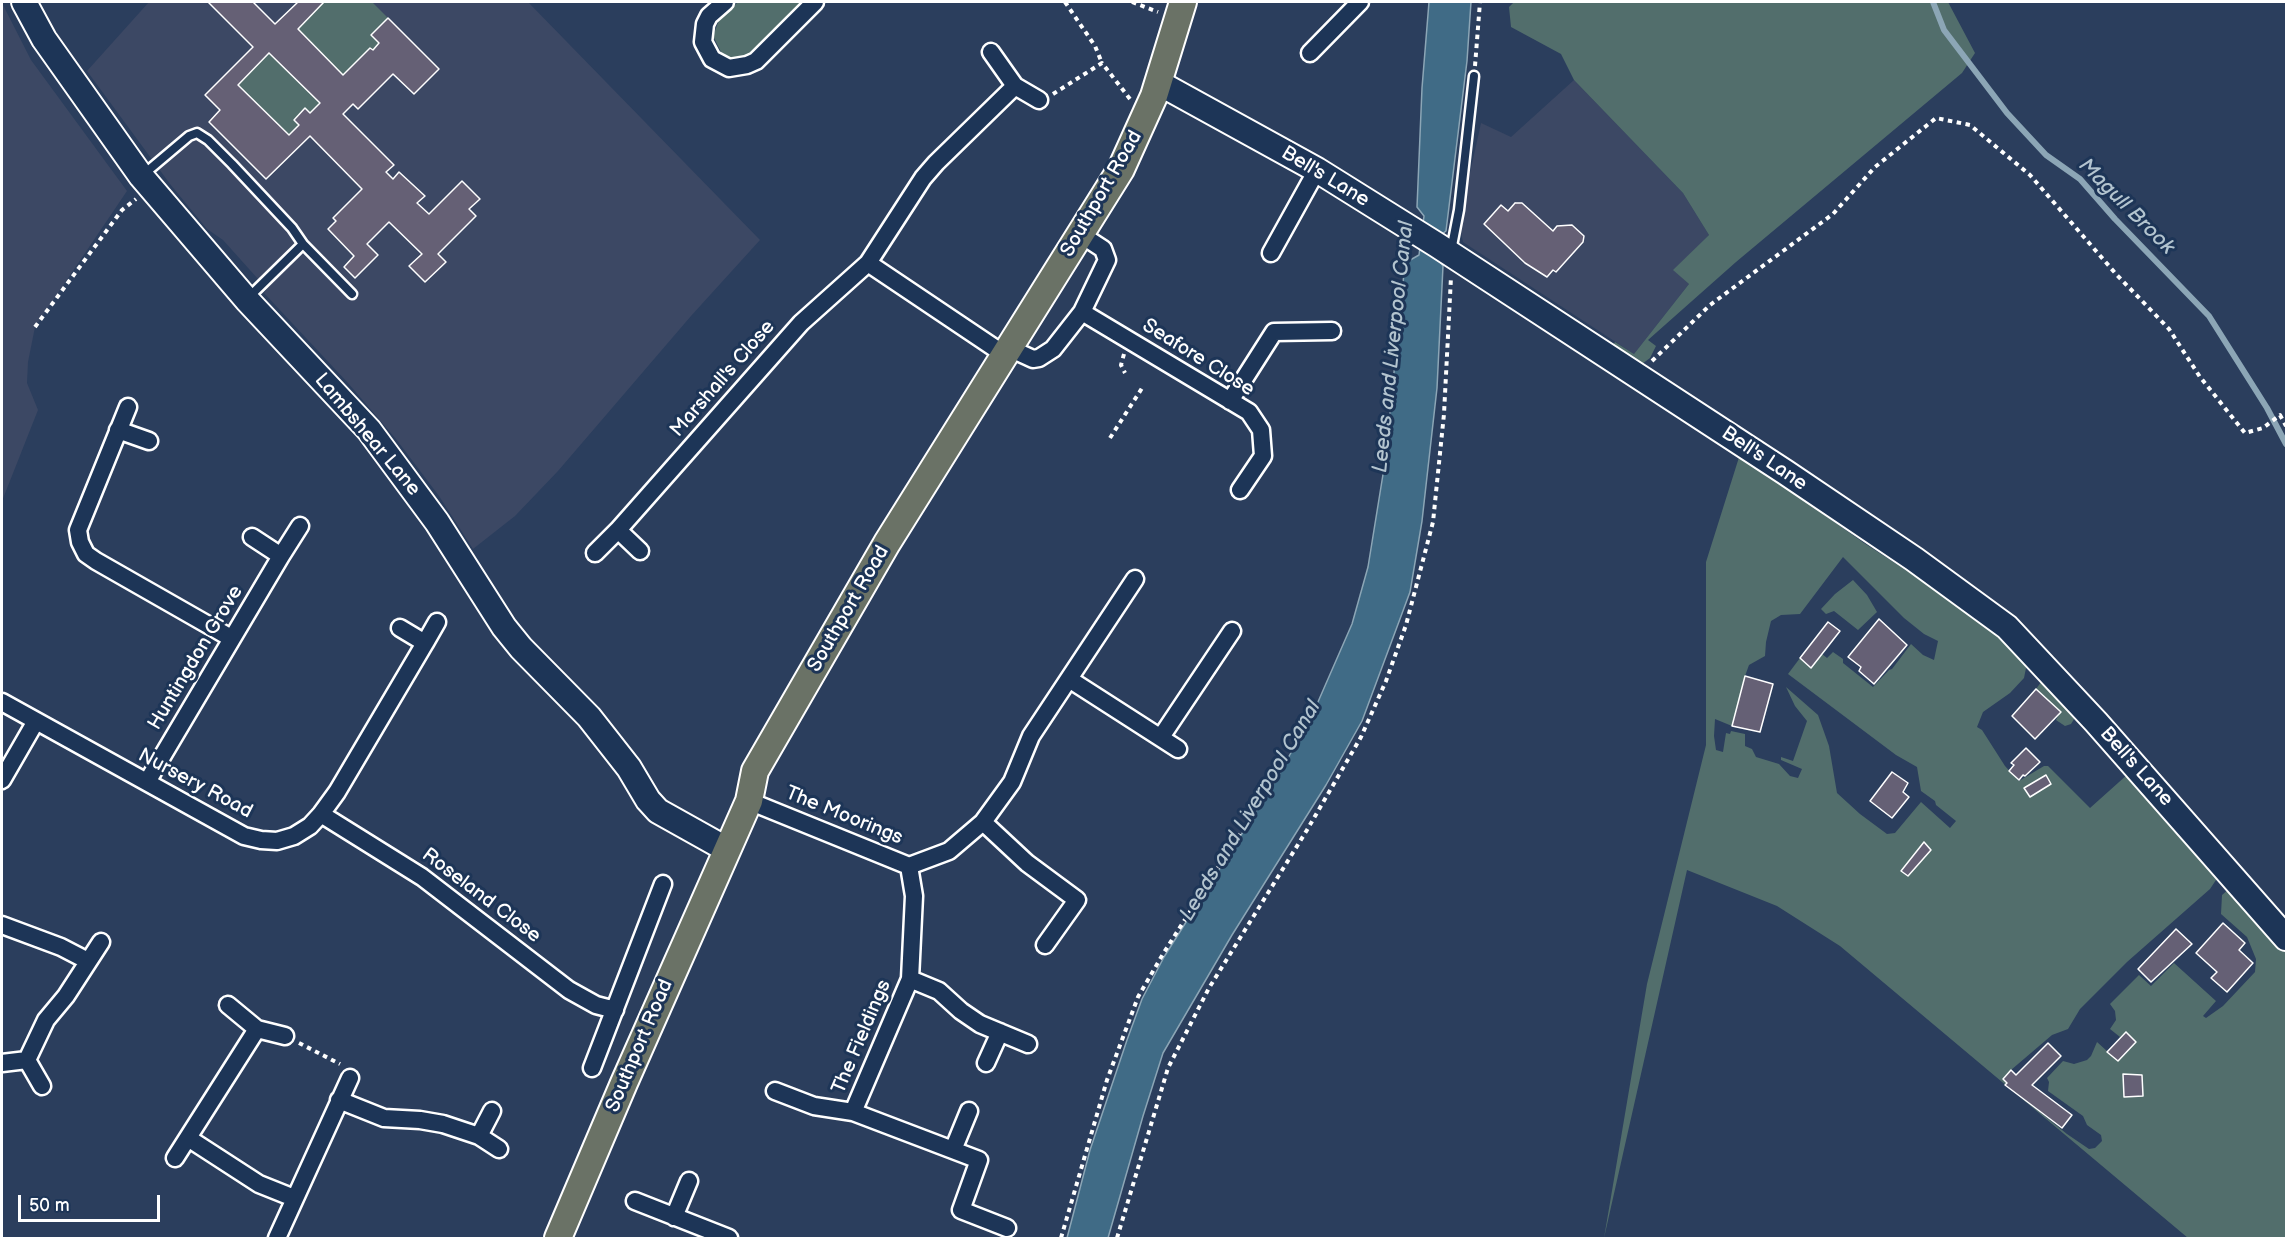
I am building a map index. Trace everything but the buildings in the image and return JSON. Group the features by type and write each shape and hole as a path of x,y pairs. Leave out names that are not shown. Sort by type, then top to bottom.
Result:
{"main road":[{"name":"Southport Road","path":"558,1239 748,801 755,771 887,543 1121,169 1159,83 1183,2"}],"street":[{"name":"Lambshear Lane","path":"24,2 44,39 136,183 369,430 437,522 504,627 521,648 589,717 629,768 654,807 681,826 726,849"},
{"path":"725,2 709,16 705,24 703,42 712,59 729,68 738,68 756,61 815,2"},
{"path":"1310,53 1360,2"},
{"path":"991,52 1015,86 1043,98"},
{"name":"Bell's Lane","path":"1159,83 1317,170 1444,250 1914,559 2007,627 2096,722 2286,938"},
{"name":"Marshall's Close","path":"596,553 801,323 868,263 923,178 1015,86"},
{"path":"1271,253 1317,170"},
{"path":"868,263 1007,351 1033,359 1053,349 1082,312 1107,260 1103,249 1080,234"},
{"name":"Seafore Close","path":"1082,312 1249,412 1261,430 1263,456 1240,490"},
{"path":"1230,401 1274,332 1332,332"},
{"path":"128,407 78,530 80,543 86,554 96,561 231,638"},
{"path":"118,430 149,441"},
{"name":"Huntingdon Grove","path":"147,782 300,525"},
{"path":"618,530 640,552"},
{"path":"252,537 281,556"},
{"name":"The Moorings","path":"748,801 909,866 950,851 983,822 1012,782 1030,736 1135,579"},
{"name":"Nursery Road","path":"2,702 244,836 277,841 294,836 321,814 337,792 437,622"},
{"path":"400,628 424,643"},
{"path":"1161,737 1232,631"},
{"path":"1069,679 1178,749"},
{"path":"2,780 36,721"},
{"name":"Roseland Close","path":"321,814 422,876 569,990 596,1005 615,1010"},
{"path":"983,822 1027,863 1077,900 1045,945"},
{"name":"The Fieldings","path":"853,1112 910,979 914,896 909,866"},
{"path":"592,1068 663,884"},
{"path":"2,925 61,947 88,961"},
{"path":"27,1060 46,1020 66,996 100,942"},
{"name":"The Fieldings","path":"910,979 939,991 980,1024 1028,1044"},
{"path":"228,1005 256,1029 285,1036"},
{"path":"175,1158 256,1029"},
{"path":"986,1063 1000,1032"},
{"path":"2,1063 27,1060"},
{"path":"27,1060 42,1086"},
{"path":"277,1239 339,1100 346,1071"},
{"name":"The Fieldings","path":"775,1090 814,1106 853,1112 979,1160 961,1210 1007,1228"},
{"path":"339,1100 384,1118 442,1124 479,1136 499,1149"},
{"path":"479,1136 492,1111"},
{"path":"953,1150 969,1111"},
{"path":"188,1138 259,1184 294,1198"},
{"path":"674,1217 689,1181"},
{"path":"635,1202 729,1239"}],"lane":[{"path":"1444,250 1459,210 1474,76"},
{"path":"136,183 189,136 197,133 208,140 275,208 303,244 352,294"},
{"path":"247,300 303,244"}],"path":[{"path":"1065,2 1095,46 1102,63 1132,103"},
{"path":"1132,2 1158,12"},
{"path":"1474,76 1480,2"},
{"path":"1043,98 1054,94 1102,63"},
{"path":"1637,375 1710,305 1833,214 1875,166 1936,118 1970,125 2030,175 2088,243 2169,329 2200,377 2245,433 2264,428 2280,415 2286,426"},
{"path":"35,327 122,210 138,197 136,183"},
{"path":"1117,1239 1168,1068 1209,987 1307,830 1361,737 1386,681 1406,625 1433,522 1444,414 1444,250"},
{"path":"1125,352 1121,365 1125,373"},
{"path":"1110,438 1144,385"},
{"path":"1061,1239 1107,1080 1138,997 1162,954 1244,827"},
{"path":"285,1036 346,1071"}],"shaded area":[{"path":"149,2 528,2 760,240 691,316 558,471 515,516 473,549 439,496 396,439 348,383 264,293 267,289 223,240 207,229 170,184 87,71"},
{"name":"Leeds and Liverpool Canal","path":"1429,2 1471,2 1467,61 1446,231 1436,239 1433,250 1443,266 1437,388 1422,521 1410,592 1362,721 1326,785 1232,935 1163,1053 1108,1238 1067,1238 1090,1150 1142,999 1164,957 1277,778 1314,711 1352,624 1368,567 1385,462 1405,263 1419,255 1424,216 1417,207 1422,88"},
{"path":"2,3 31,60 127,191 35,327 28,362 27,383 38,410 2,501"},
{"path":"1574,80 1683,193 1709,235 1674,270 1689,284 1634,354 1463,242 1459,223 1481,123 1511,137"}],"green space":[{"path":"324,2 372,2 388,18 371,35 379,43 373,50 370,48 343,75 298,29"},
{"path":"738,2 804,2 752,53 738,59 721,52 713,36 719,20"},
{"path":"1514,2 1948,2 1975,53 1962,73 1736,262 1648,340 1656,346 1650,358 1642,364 1628,360 1612,347 1615,342 1634,354 1689,284 1673,270 1709,235 1683,193 1574,80 1561,54 1511,27 1509,7"},
{"path":"269,53 320,103 310,113 305,109 294,120 299,125 289,135 238,85"},
{"path":"1741,451 1771,477 1864,543 1969,611 2008,642 2022,657 2026,668 2024,678 2010,693 1983,712 1977,727 1982,730 2005,766 2019,781 2044,766 2048,766 2090,808 2128,774 2218,877 2210,889 2127,962 2080,1009 2068,1029 2052,1035 2003,1079 2006,1085 2089,1149 2095,1148 2102,1141 2101,1135 2087,1125 2083,1116 2048,1091 2047,1078 2063,1061 2074,1064 2087,1060 2097,1042 2118,1061 2136,1042 2126,1032 2120,1037 2110,1029 2116,1020 2115,1011 2110,1004 2139,975 2151,986 2174,963 2216,1001 2203,1016 2206,1018 2223,1006 2255,972 2256,959 2247,937 2221,914 2222,895 2229,889 2285,949 2286,1238 2188,1238 1840,946 1777,906 1687,870 1604,1238 1647,984 1706,745 1706,562","holes":["1843,557 1904,618 1924,634 1938,641 1934,660 1923,655 1911,644 1892,669 1873,687 1833,652 1827,658 1822,654 1811,668 1800,658 1788,674 1896,755 1917,767 1921,791 1956,821 1950,828 1921,802 1895,833 1887,834 1860,814 1837,793 1829,746 1818,715 1786,687 1795,706 1807,721 1793,761 1781,757 1781,760 1802,769 1798,778 1790,776 1779,764 1756,757 1752,749 1745,746 1745,734 1731,731 1730,734 1726,733 1723,752 1716,750 1715,719 1732,726 1749,665 1765,656 1771,621 1781,615 1800,614","2123,1075 2142,1075 2143,1096 2124,1096"]},
{"path":"1853,580 1867,595 1877,612 1858,630 1834,611 1826,614 1821,609"},
{"path":"2044,678 2076,716 2071,724 2065,726 2056,720 2060,712 2036,689"}],"waterway":[{"name":"Magull Brook","path":"1933,2 1944,30 2007,113 2046,155 2080,179 2115,219 2209,316 2267,408 2286,444"}]}
